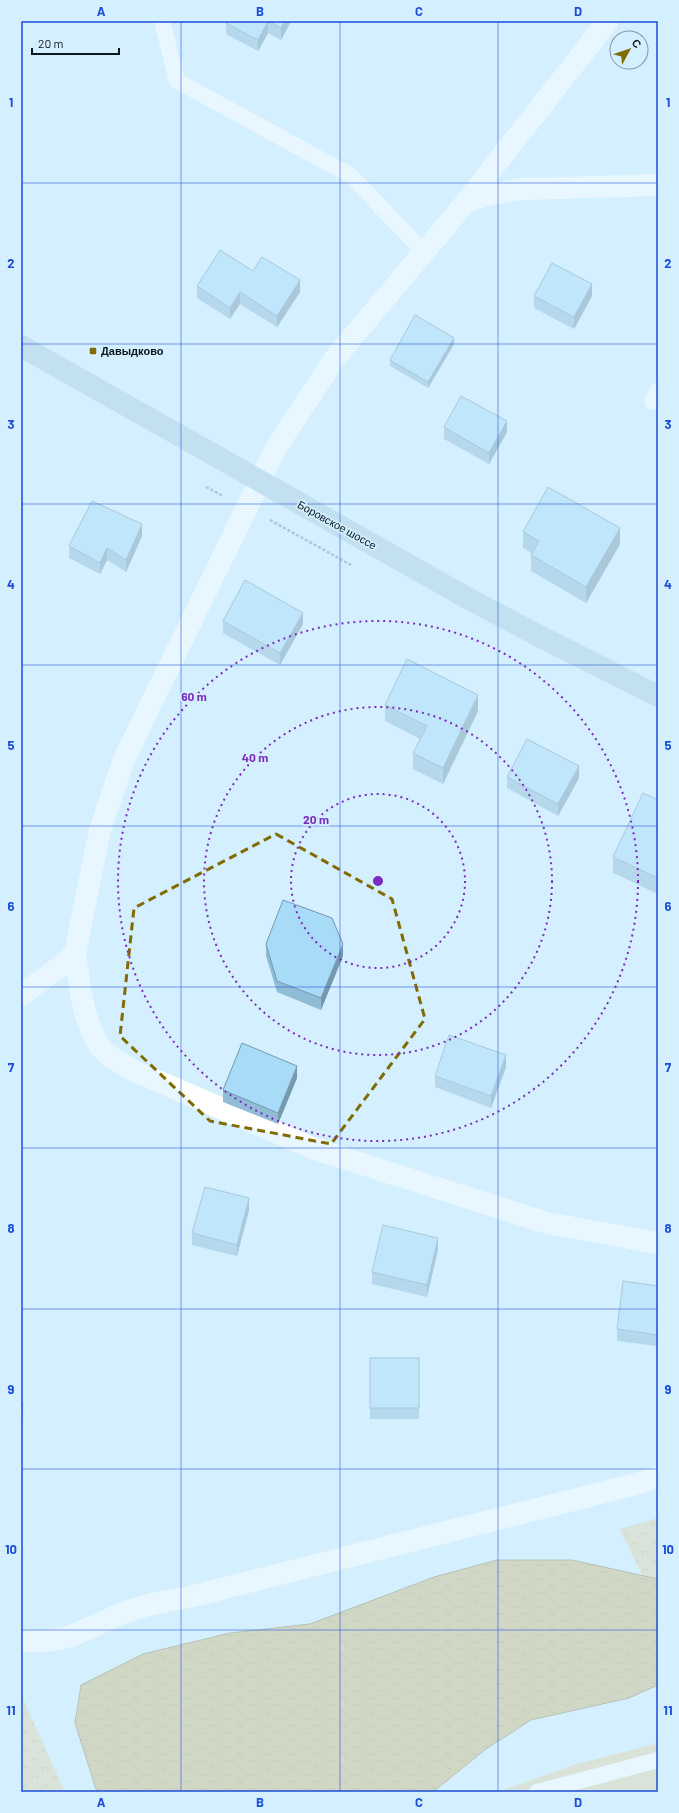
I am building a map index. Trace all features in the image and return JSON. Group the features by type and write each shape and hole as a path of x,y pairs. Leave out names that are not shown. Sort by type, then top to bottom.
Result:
{"main road":[{"name":"Боровское шоссе","path":"21,346 482,606 658,696"}],"street":[{"path":"608,21 466,202 335,358 277,446 124,759 100,830 75,953 85,1011 98,1044 117,1062 137,1072 320,1150 547,1224 658,1243"},
{"path":"466,202 490,194 524,189 658,185"},
{"path":"21,995 60,967 75,953"},
{"path":"21,1640 37,1642 60,1640 79,1634 125,1612 157,1603 196,1595 636,1484 658,1477"}],"lane":[{"path":"162,21 177,81 350,175 424,252"},
{"path":"537,1792 658,1760"}],"highlighted area":[{"path":"276,834 392,899 425,1019 331,1144 210,1121 120,1036 134,908"}],"green space":[{"path":"658,1518 658,1608 620,1529"},
{"path":"21,1694 63,1788 64,1792 21,1792"},
{"path":"658,1743 658,1792 497,1792 577,1764"}],"water":[{"path":"497,1560 572,1560 658,1579 658,1685 629,1698 531,1720 486,1749 433,1792 97,1792 75,1723 81,1685 143,1654 230,1633 310,1624 434,1577"}],"building":[{"path":"226,21 268,21 258,40 226,23"},
{"path":"268,21 285,21 281,28"},
{"path":"220,250 253,271 262,257 300,280 277,316 240,292 230,308 197,286"},
{"path":"552,263 592,284 574,317 534,296"},
{"path":"415,315 454,338 428,382 390,360"},
{"path":"461,396 507,421 489,453 444,427"},
{"path":"548,487 620,528 586,587 531,555 539,541 523,532"},
{"path":"92,501 142,524 126,560 107,548 100,563 69,546"},
{"path":"245,580 303,613 280,653 223,621"},
{"path":"407,659 478,695 443,768 413,753 427,726 385,705"},
{"path":"527,739 579,766 558,804 507,777"},
{"path":"643,793 658,800 658,878 613,857"},
{"path":"283,900 332,918 343,944 321,998 277,981 266,944"},
{"path":"449,1035 506,1055 491,1096 435,1076"},
{"path":"242,1043 297,1066 278,1113 223,1090"},
{"path":"205,1187 249,1198 237,1245 192,1233"},
{"path":"383,1225 438,1238 427,1285 372,1272"},
{"path":"623,1281 658,1286 658,1335 617,1329"},
{"path":"370,1358 419,1358 419,1408 370,1408"},
{"path":"21,1403 23,1403 21,1431"}],"place":[{"name":"Давыдково","path":"93,351"}]}
